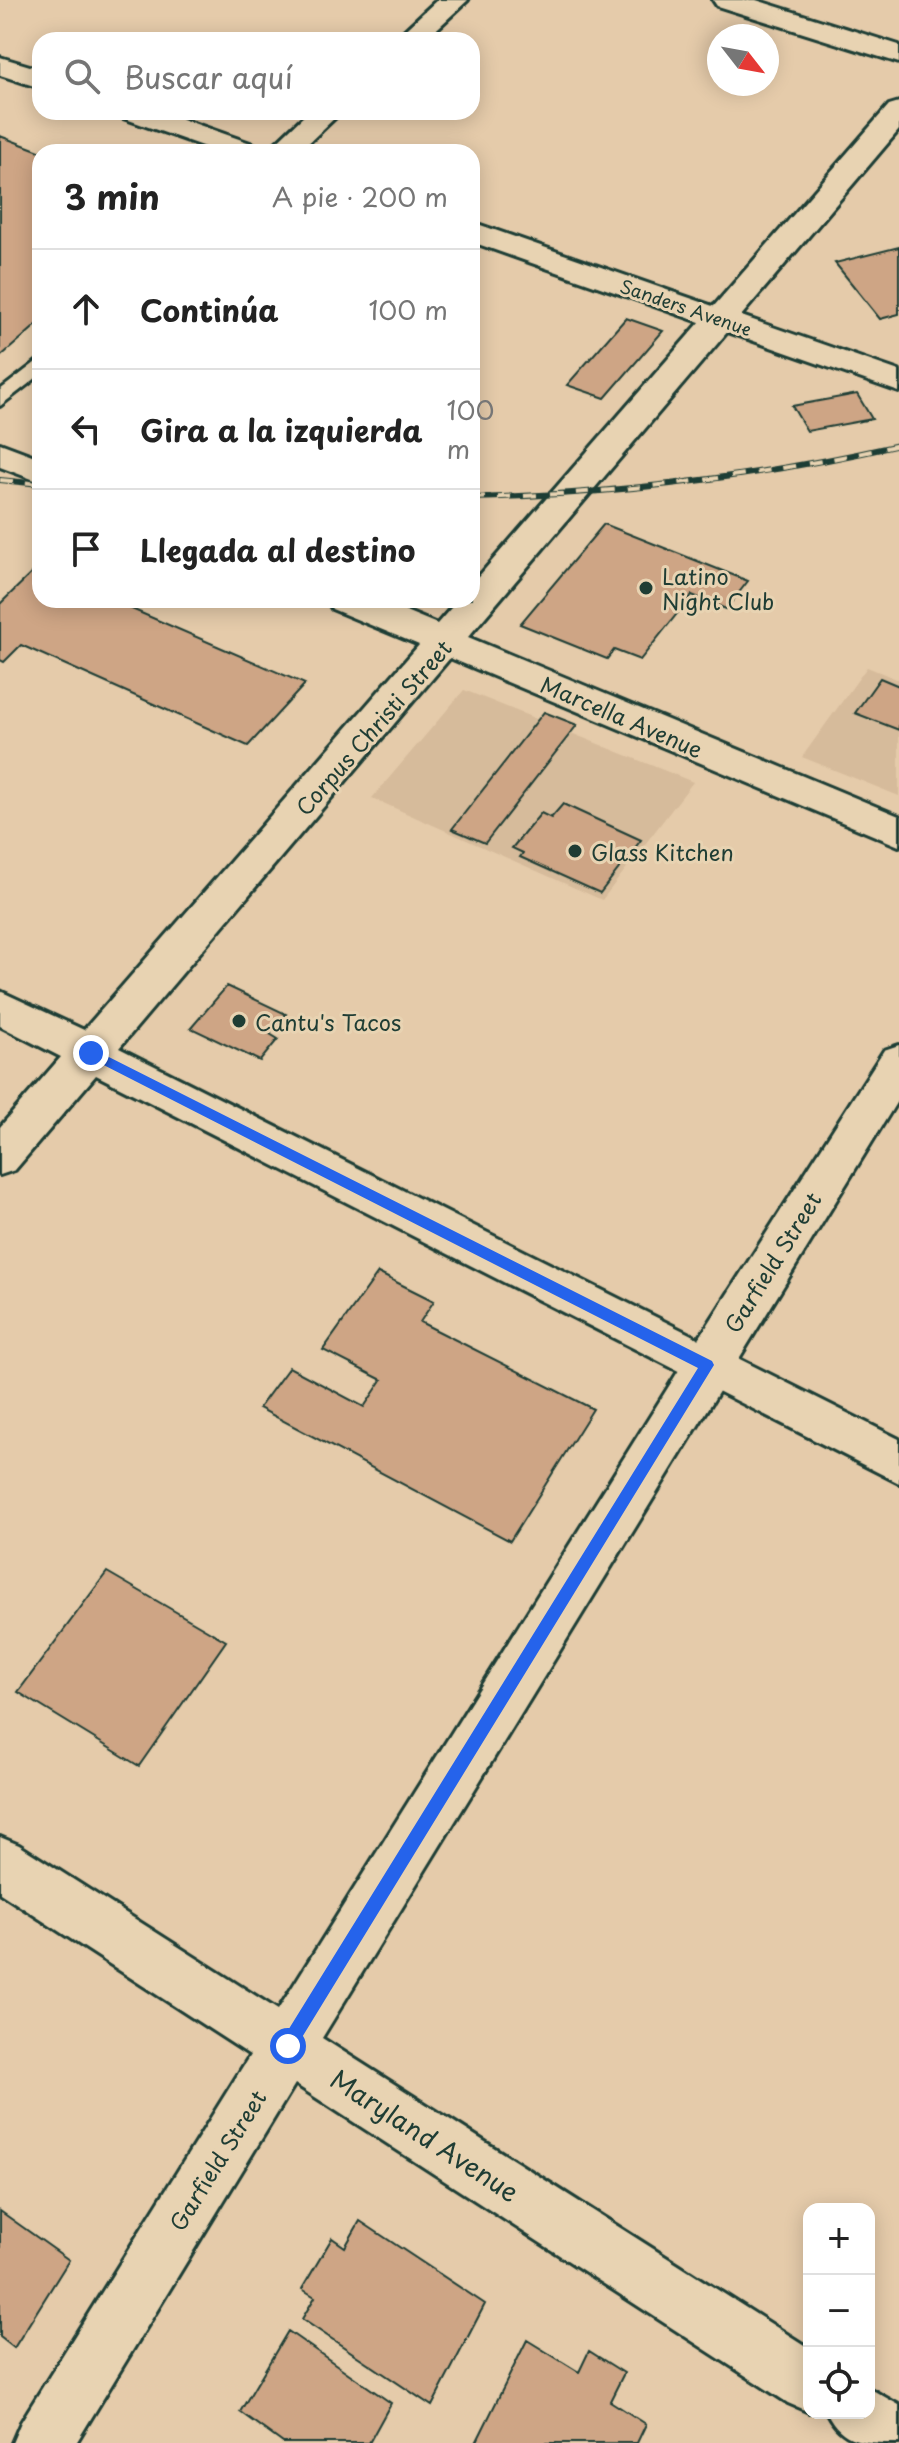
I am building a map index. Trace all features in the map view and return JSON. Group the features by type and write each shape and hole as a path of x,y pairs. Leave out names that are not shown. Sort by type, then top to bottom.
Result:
{"street":[{"path":"417,32 454,0"},
{"path":"727,0 899,54"},
{"path":"0,66 32,76"},
{"name":"Corpus Christi Street","path":"480,603 899,111"},
{"path":"156,120 225,144"},
{"path":"290,144 317,120"},
{"name":"Sanders Avenue","path":"480,234 899,382"},
{"path":"0,454 32,468"},
{"name":"Marcella Avenue","path":"364,608 899,832"},
{"name":"Corpus Christi Street","path":"0,1157 476,608"},
{"path":"0,1007 899,1462"},
{"name":"Garfield Street","path":"42,2443 707,1365 899,1062"},
{"name":"Maryland Avenue","path":"0,1863 803,2378"},
{"path":"866,2419 899,2440"}],"lane":[{"path":"0,400 32,372"}],"shaded area":[{"path":"867,667 899,680 899,796 802,757"},
{"path":"464,690 693,782 602,900 372,798"}],"building":[{"path":"0,136 32,148 32,329 0,357"},
{"path":"899,247 899,314 880,319 835,263"},
{"path":"626,318 663,331 605,398 567,385"},
{"path":"857,394 872,419 807,431 792,406"},
{"name":"Latino Night Club","path":"604,524 748,581 726,609 692,595 640,660 614,650 607,659 520,624"},
{"path":"32,573 32,608 129,608 305,684 248,746 21,645 4,662 0,660 0,604"},
{"path":"880,678 899,686 899,730 855,713"},
{"path":"544,712 577,725 485,843 452,829"},
{"name":"Glass Kitchen","path":"563,804 641,840 600,893 520,857 523,853 512,848 541,813 551,818"},
{"name":"Cantu's Tacos","path":"227,986 286,1014 270,1034 278,1039 260,1061 191,1028"},
{"path":"378,1273 434,1301 420,1322 593,1409 510,1541 259,1408 289,1367 364,1407 382,1380 323,1350"},
{"path":"107,1572 226,1641 139,1766 18,1692"},
{"path":"0,2211 69,2260 14,2348 0,2337"},
{"path":"360,2221 485,2304 432,2406 302,2319 315,2297 302,2289 332,2238 345,2247"},
{"path":"288,2331 391,2403 369,2443 283,2443 240,2412"},
{"path":"527,2340 579,2372 589,2351 624,2373 610,2401 646,2424 637,2443 476,2443"}],"railway":[{"path":"480,498 580,493 687,482 793,466 899,445"},
{"path":"0,480 32,483"}],"place":[{"name":"Latino Night Club","path":"646,588"},
{"name":"Glass Kitchen","path":"575,851"},
{"name":"Cantu's Tacos","path":"239,1021"}],"route":[{"path":"91,1053 707,1365 288,2046"}]}
